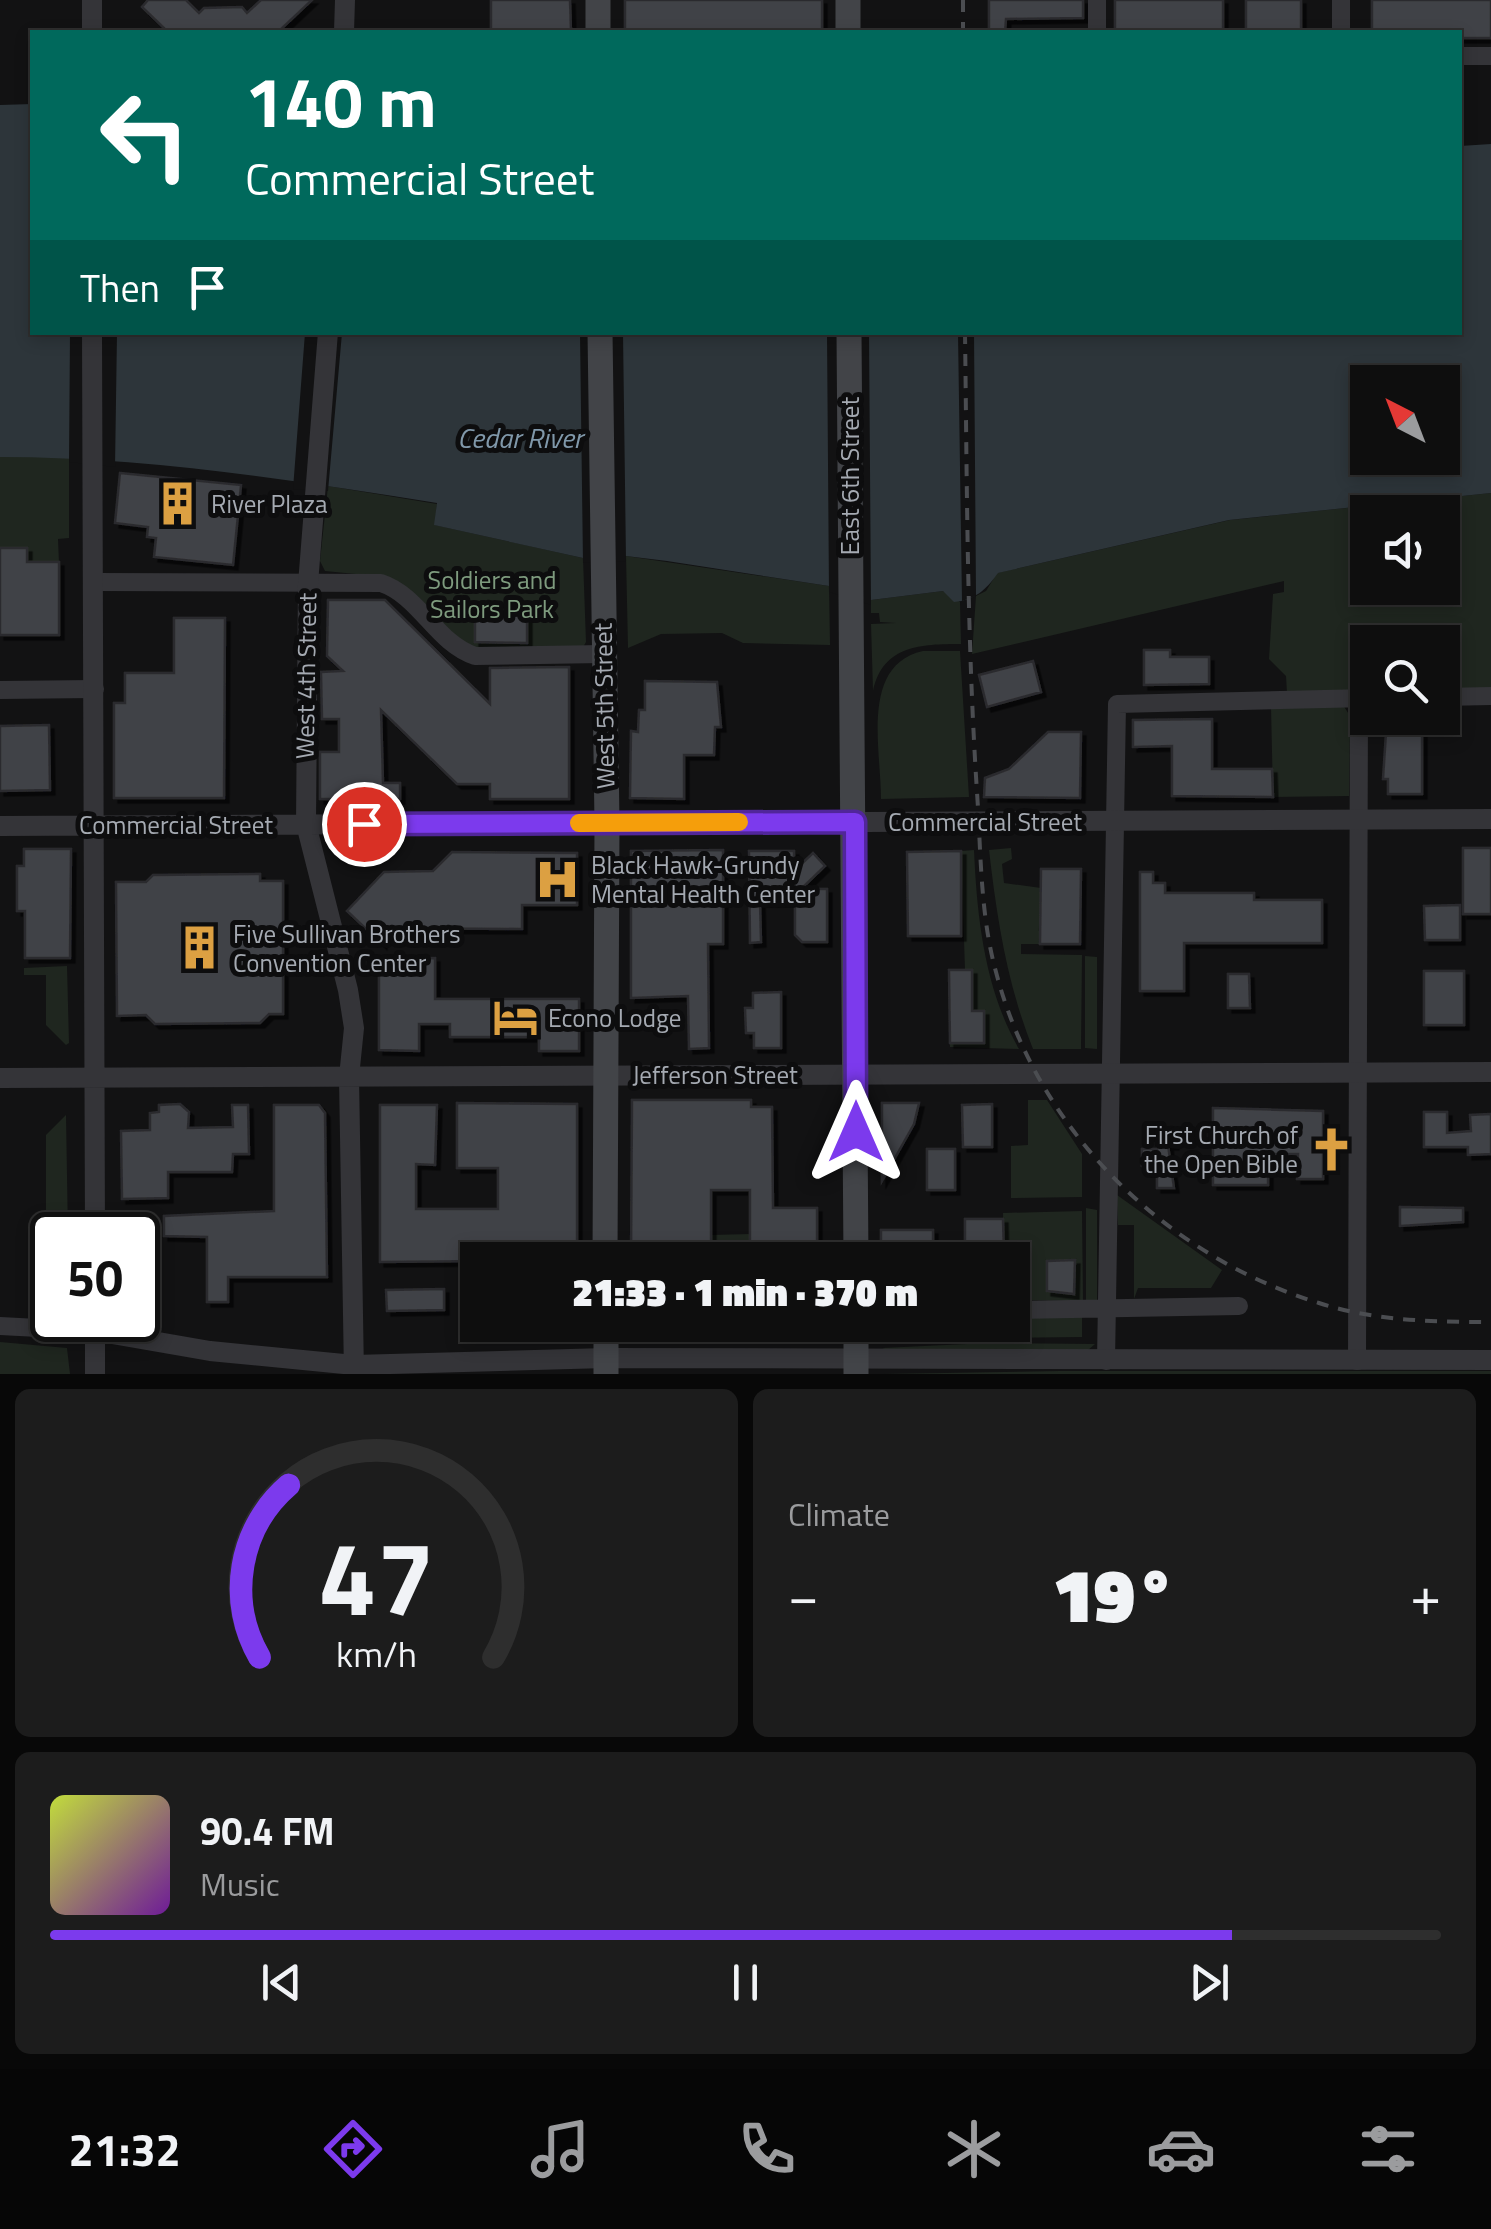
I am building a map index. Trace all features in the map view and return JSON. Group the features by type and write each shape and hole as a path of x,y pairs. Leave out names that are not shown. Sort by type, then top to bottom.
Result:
{"main road":[{"path":"598,0 598,30"},
{"path":"848,0 848,30"},
{"name":"West 5th Street","path":"600,335 607,823 605,1242"},
{"name":"East 6th Street","path":"849,335 856,1242"},
{"path":"856,1342 856,1368"}],"street":[{"path":"92,0 92,30"},
{"path":"344,0 344,30"},
{"path":"1096,0 1098,30"},
{"path":"1342,0 1342,30"},
{"path":"1462,56 1491,56"},
{"path":"92,335 95,1212"},
{"name":"West 4th Street","path":"328,335 308,584 306,824 354,1028 349,1077 354,1370"},
{"path":"95,582 392,586 460,651 475,656 602,654"},
{"path":"0,690 95,689"},
{"path":"1460,697 1491,696"},
{"path":"1106,1360 1117,704 1350,699"},
{"path":"1358,1361 1358,820 1362,735"},
{"name":"Commercial Street","path":"0,826 1491,820"},
{"name":"Jefferson Street","path":"0,1078 1491,1072"},
{"path":"1030,1310 1239,1306"},
{"path":"0,1326 30,1326"},
{"path":"160,1340 210,1351 354,1370 856,1368 1106,1360 1491,1360"},
{"path":"95,1342 95,1374"}],"green space":[{"path":"0,457 69,457 69,538 58,539 59,563 27,562 26,548 0,548"},
{"name":"Soldiers and Sailors Park","path":"328,486 437,504 435,525 583,558 583,647 469,648 386,577 325,571 320,561"},
{"path":"1491,493 1491,689 1460,690 1460,625 1350,625 1350,692 1287,693 1286,676 1269,659 1273,594 1284,592 1284,581 972,654 976,596 986,591 997,573 1230,520 1350,508 1350,605 1460,605 1460,496"},
{"path":"626,556 829,586 830,645 743,643 722,633 661,634 628,648"},
{"path":"943,591 960,602 961,644 906,650 885,664 873,691 871,624 896,623 880,622 879,613 871,613 871,600"},
{"path":"923,651 960,651 969,797 881,799 878,712 882,691 890,673 903,659"},
{"path":"1343,705 1350,716 1349,796 1273,797 1271,707"},
{"path":"1011,848 1012,859 1002,864 1004,883 1041,888 1040,944 1021,944 1021,954 1082,955 1081,1049 1033,1049 1024,1025 1004,951 989,850"},
{"path":"974,850 985,953 998,1003 1019,1049 950,1047 950,1043 984,1042 984,1012 972,1011 972,970 965,970 961,851"},
{"path":"1085,956 1097,957 1097,1049 1085,1048"},
{"path":"67,966 66,1045 46,1025 46,975 24,975 24,968"},
{"path":"1028,1100 1047,1100 1082,1154 1082,1197 1011,1198 1011,1146 1028,1145"},
{"path":"66,1115 68,1212 46,1212 46,1135"},
{"path":"1117,1195 1222,1270 1211,1288 1138,1288 1134,1299 1134,1225 1118,1225"},
{"path":"1086,1208 1097,1210 1097,1301 1086,1303"},
{"path":"1082,1211 1083,1301 1030,1300 1030,1242 1004,1242 1003,1213"},
{"path":"750,1234 750,1242 711,1242 711,1235"},
{"path":"1030,1317 1082,1317 1082,1337 1030,1338"},
{"path":"0,1342 67,1348 70,1374 0,1374"},
{"path":"988,1343 1095,1344 1087,1351 892,1352 882,1348"},
{"path":"1491,1371 1491,1374 883,1374"}],"water":[{"name":"Cedar River","path":"30,104 30,335 1462,335 1462,146 1491,144 1491,493 1350,495 1350,508 1229,520 998,573 979,593 961,601 954,602 943,591 871,600 829,586 667,561 626,556 583,558 434,525 437,503 164,465 0,457 0,105"}],"pier":[{"path":"70,335 117,335 115,467 69,462"},
{"path":"305,335 342,335 328,491 293,489"},
{"path":"580,335 623,335 626,561 583,563"},
{"path":"827,335 869,335 871,605 829,592"},
{"path":"958,335 974,335 976,596 962,601"}],"building":[{"path":"148,0 186,0 199,13 204,8 242,7 247,13 261,0 312,0 280,30 166,30 142,7"},
{"path":"491,0 570,0 571,30 491,30"},
{"path":"625,0 822,0 822,30 625,30"},
{"path":"989,0 1083,0 1083,18 1006,19 1005,30 989,30"},
{"path":"1115,0 1223,0 1223,30 1115,30"},
{"path":"1246,0 1301,0 1301,30 1246,30"},
{"path":"1372,0 1491,0 1491,38 1462,38 1462,30 1372,30"},
{"name":"River Plaza","path":"120,473 241,485 233,565 154,557 156,538 147,537 148,527 115,523"},
{"path":"0,548 27,548 27,562 59,562 59,635 0,635"},
{"path":"328,600 385,600 490,704 490,668 569,667 569,799 490,799 490,784 457,784 381,710 383,783 400,783 400,799 320,799 320,752 339,752 339,719 322,719 321,672 343,671 327,656"},
{"path":"527,615 527,643 475,642 475,616"},
{"path":"174,618 225,618 224,798 114,798 114,703 125,703 125,673 174,673"},
{"path":"1144,650 1170,650 1170,657 1209,657 1209,684 1144,685"},
{"path":"1033,661 1041,692 987,707 979,675"},
{"path":"645,681 717,682 721,727 715,727 714,755 684,755 684,799 630,798 631,731 638,732 639,710 645,710"},
{"path":"1212,719 1212,769 1272,769 1273,797 1172,796 1172,746 1133,747 1133,720"},
{"path":"49,725 50,790 0,791 0,726"},
{"path":"1048,732 1081,732 1080,798 984,797 985,778 1009,769"},
{"path":"1386,735 1422,735 1422,794 1388,794 1388,779 1383,779"},
{"path":"1463,848 1491,848 1491,914 1463,914"},
{"path":"24,849 71,849 70,958 25,958 25,911 17,911 17,866 24,866"},
{"path":"723,850 723,944 708,944 709,1048 689,1049 688,996 631,998 631,851"},
{"path":"749,851 794,851 794,871 813,853 825,866 801,889 827,889 827,942 802,942 795,935 795,901 760,902 761,942 750,943"},
{"path":"961,851 961,936 908,936 907,852"},
{"path":"452,852 577,853 577,905 522,905 522,929 383,928 382,944 347,911 384,872 433,871"},
{"path":"1041,869 1081,869 1080,944 1040,944"},
{"path":"1140,872 1153,872 1153,883 1165,883 1165,893 1254,893 1254,900 1322,900 1322,943 1184,943 1184,991 1140,991"},
{"name":"Five Sullivan Brothers Convention Center","path":"260,874 260,881 283,881 283,1014 269,1014 260,1023 155,1024 146,1015 117,1016 116,882 146,882 153,875"},
{"path":"1460,905 1460,940 1425,940 1424,906"},
{"path":"435,958 435,999 579,999 579,1051 539,1051 539,1037 450,1037 450,1024 419,1024 419,1051 379,1050 379,959"},
{"path":"949,970 972,970 972,1011 984,1011 984,1043 950,1043"},
{"path":"1424,971 1464,971 1464,1025 1424,1025"},
{"path":"1228,974 1249,974 1250,1008 1228,1008"},
{"path":"781,992 781,1048 754,1048 754,1033 746,1033 745,1008 753,1008 753,993"},
{"path":"632,1100 751,1100 751,1107 772,1107 773,1208 817,1208 817,1242 750,1242 750,1190 711,1190 711,1242 631,1242"},
{"path":"457,1103 577,1104 577,1242 460,1242 460,1261 380,1262 380,1105 437,1105 435,1165 416,1164 416,1209 498,1209 498,1168 457,1168"},
{"path":"882,1103 919,1103 914,1124 882,1181"},
{"path":"180,1104 189,1112 188,1128 233,1127 232,1105 248,1105 249,1154 233,1154 232,1172 168,1172 168,1198 122,1199 121,1131 150,1130 150,1113 159,1112 159,1105"},
{"path":"992,1104 992,1147 963,1147 962,1105"},
{"path":"274,1105 319,1105 325,1113 327,1277 228,1277 228,1302 207,1302 207,1237 164,1236 164,1216 274,1211"},
{"path":"1213,1108 1323,1111 1323,1179 1297,1179 1298,1154 1268,1154 1268,1185 1213,1185"},
{"path":"1424,1112 1447,1112 1447,1133 1471,1131 1470,1115 1491,1114 1491,1154 1468,1155 1468,1147 1424,1147"},
{"path":"1159,1130 1174,1130 1174,1145 1168,1145 1174,1188 1157,1188 1157,1166 1142,1166 1142,1149 1157,1149"},
{"path":"927,1149 955,1149 955,1190 927,1190"},
{"path":"1400,1207 1463,1208 1463,1222 1400,1226"},
{"path":"965,1219 1003,1219 1004,1242 965,1242"},
{"path":"881,1230 933,1230 933,1242 881,1242"},
{"path":"1075,1260 1074,1294 1047,1291 1047,1261"},
{"path":"444,1289 444,1310 387,1311 386,1290"}],"railway":[{"path":"963,0 963,30"},
{"path":"965,335 971,677 984,905 996,972 1015,1030 1042,1084 1076,1134 1115,1179 1160,1219 1209,1254 1263,1282 1340,1309 1404,1319 1491,1322"}],"slow traffic":[{"path":"579,823 739,822"}],"place":[{"name":"River Plaza","path":"178,504"},
{"name":"Black Hawk-Grundy Mental Health Center","path":"558,879"},
{"name":"Five Sullivan Brothers Convention Center","path":"200,948"},
{"name":"Econo Lodge","path":"515,1018"},
{"name":"First Church of the Open Bible","path":"1331,1149"}],"route":[{"path":"364,824 855,822 856,1132"}]}
